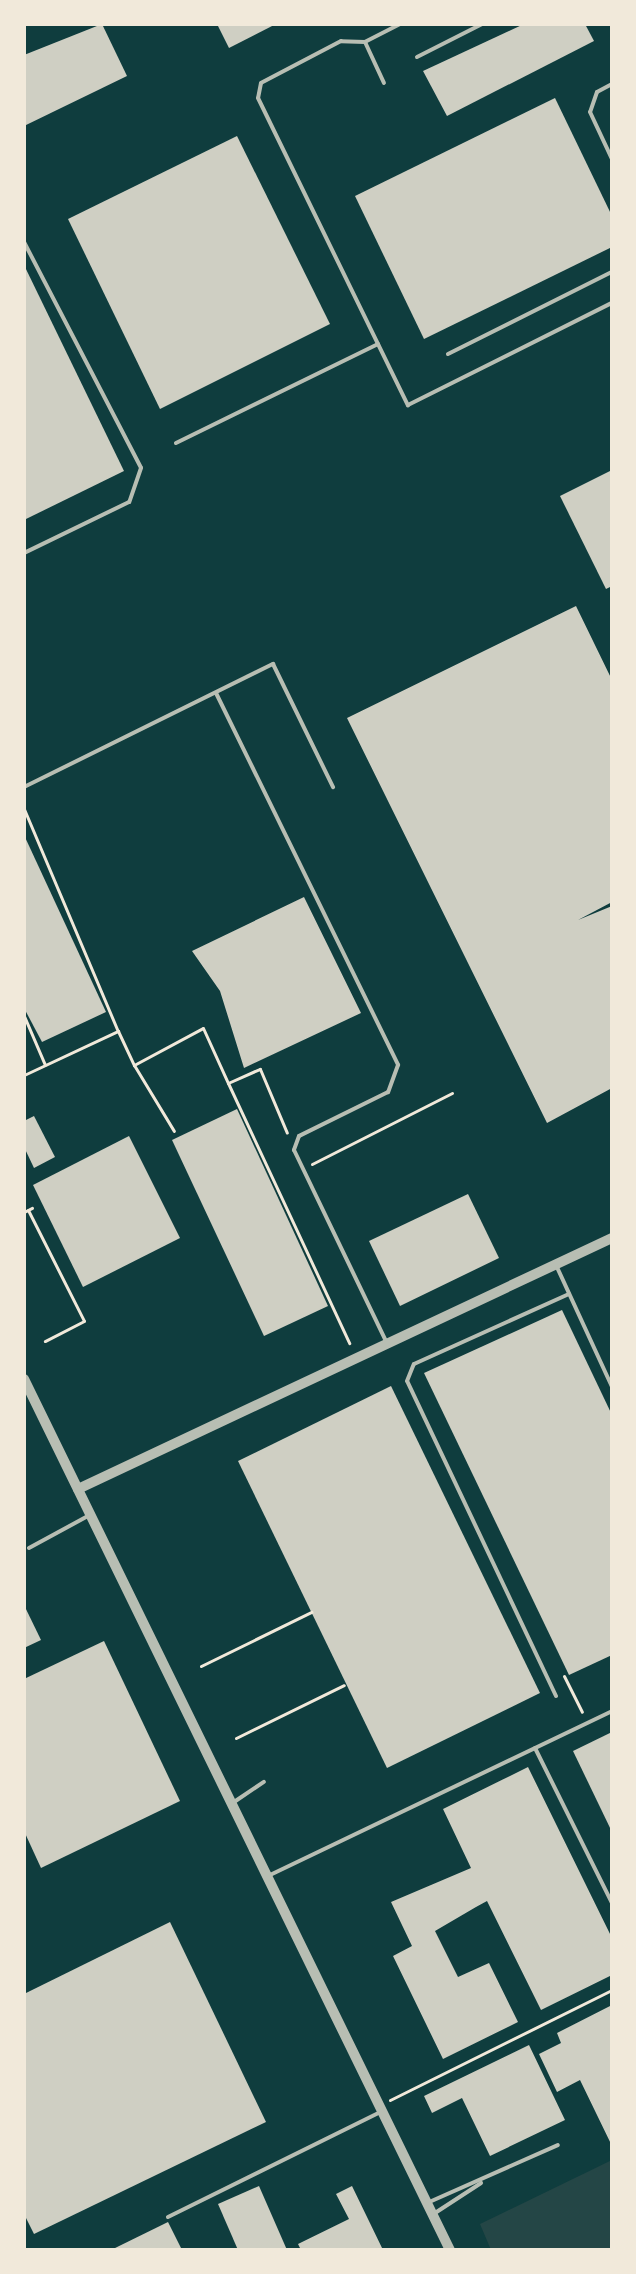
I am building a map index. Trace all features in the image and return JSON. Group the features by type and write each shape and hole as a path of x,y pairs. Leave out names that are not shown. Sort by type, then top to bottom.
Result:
{"street":[{"path":"78,1489 612,1238"},
{"path":"24,1379 450,2250"}],"lane":[{"path":"400,24 365,42 341,41 261,83 258,98 408,405 612,303"},
{"path":"417,57 482,24"},
{"path":"365,42 384,83"},
{"path":"612,84 597,92 590,112 612,159"},
{"path":"24,242 141,468 129,502 24,553"},
{"path":"448,354 612,272"},
{"path":"176,443 378,344"},
{"path":"24,787 273,664 333,787"},
{"path":"216,693 398,1065 388,1092 299,1136 294,1150 387,1343"},
{"path":"555,1264 612,1386"},
{"path":"556,1696 407,1381 414,1364 569,1294"},
{"path":"29,1548 91,1515"},
{"path":"268,1876 612,1711"},
{"path":"535,1748 612,1903"},
{"path":"232,1803 260,1789 264,1782"},
{"path":"260,1789 268,1791"},
{"path":"168,2217 381,2108"},
{"path":"427,2203 481,2183 558,2145"},
{"path":"433,2214 481,2183"}],"path":[{"path":"24,809 118,1031 134,1065 174,1131"},
{"path":"24,1016 45,1065"},
{"path":"134,1065 203,1028 349,1343"},
{"path":"24,1075 118,1031"},
{"path":"228,1083 260,1069 294,1150"},
{"path":"301,1169 452,1093"},
{"path":"28,1210 84,1321 45,1341"},
{"path":"201,1666 311,1612"},
{"path":"564,1676 578,1704"},
{"path":"236,1738 344,1685"},
{"path":"381,2108 408,2091 612,1990"}],"shaded area":[{"path":"612,2160 612,2250 491,2250 480,2224"}],"building":[{"path":"102,24 127,76 24,126 24,55"},
{"path":"217,24 276,24 229,48"},
{"path":"524,24 585,24 594,41 447,116 423,71"},
{"path":"555,98 612,216 612,247 424,339 355,196"},
{"path":"237,136 330,324 160,409 68,219"},
{"path":"24,265 124,471 24,520"},
{"path":"612,470 612,586 606,589 560,496"},
{"path":"576,606 612,680 612,902 578,920 612,906 612,1088 547,1123 347,718"},
{"path":"24,835 106,1012 42,1042 24,1008"},
{"path":"304,897 361,1013 244,1068 220,991 192,951"},
{"path":"237,1109 328,1306 264,1336 172,1140"},
{"path":"34,1116 55,1157 34,1168 24,1147 24,1121"},
{"path":"129,1136 180,1238 83,1287 33,1185"},
{"path":"468,1194 499,1258 400,1306 369,1241"},
{"path":"562,1310 612,1415 612,1655 569,1675 424,1373"},
{"path":"391,1386 540,1693 387,1768 238,1461"},
{"path":"24,1605 41,1640 24,1648"},
{"path":"104,1641 180,1801 41,1868 24,1831 24,1679"},
{"path":"612,1732 612,1832 573,1751"},
{"path":"528,1767 612,1938 612,1975 541,2010 487,1901 435,1931 458,1977 489,1963 518,2022 443,2059 393,1956 412,1946 391,1902 471,1868 443,1809"},
{"path":"170,1922 266,2122 34,2234 24,2214 24,1994"},
{"path":"612,2005 612,2146 580,2080 557,2092 539,2054 561,2043 557,2033"},
{"path":"529,2045 565,2120 490,2156 462,2098 432,2113 424,2096"},
{"path":"259,2186 287,2250 238,2250 218,2204"},
{"path":"352,2186 383,2250 301,2250 298,2244 349,2219 336,2194"},
{"path":"168,2222 182,2250 111,2250"}]}
